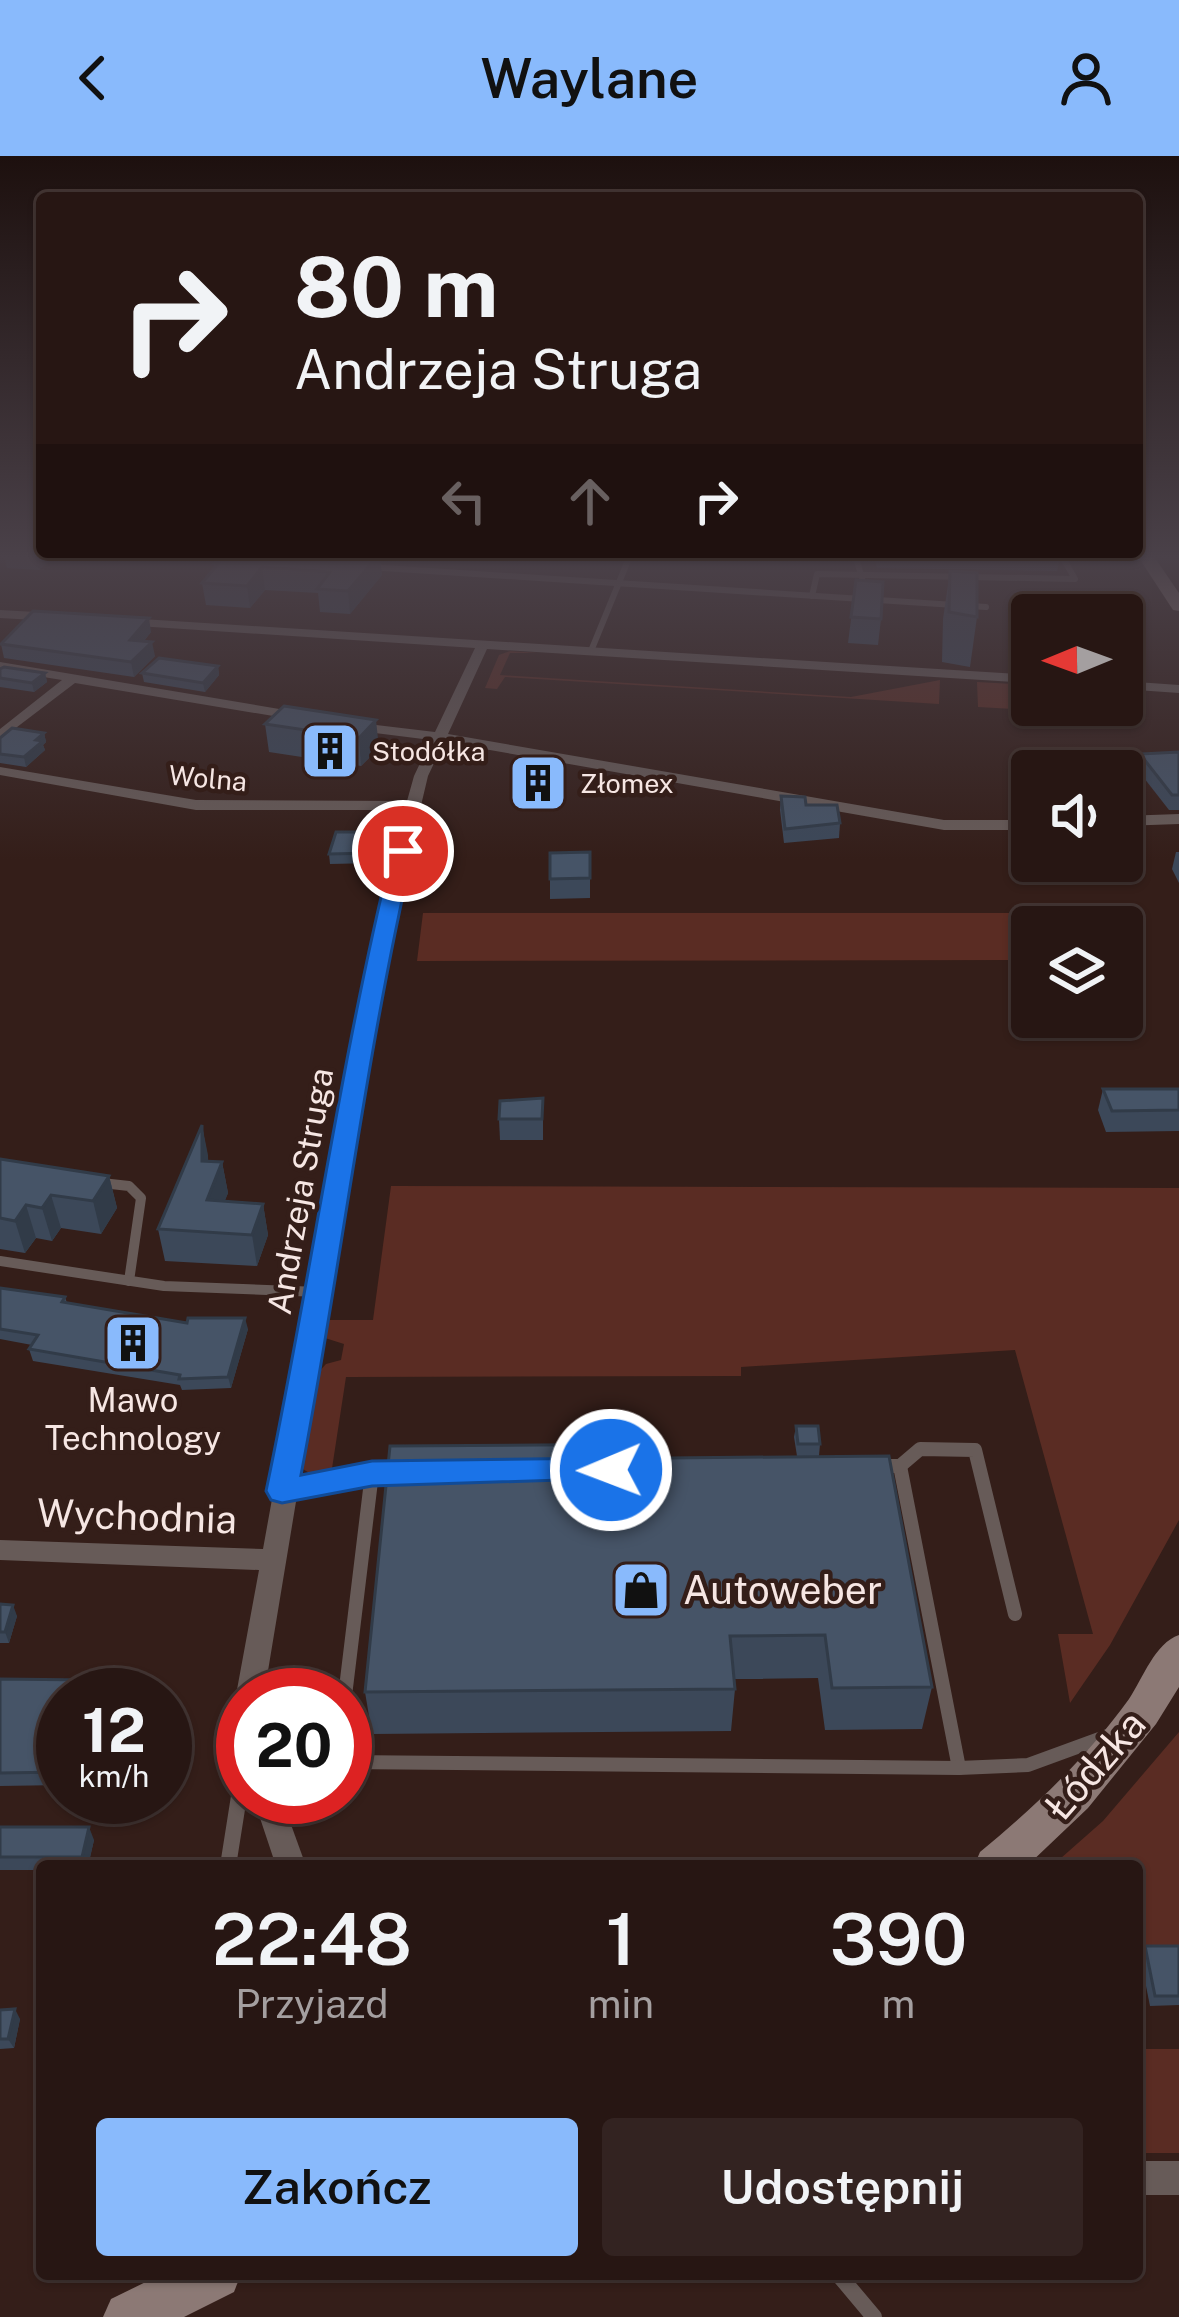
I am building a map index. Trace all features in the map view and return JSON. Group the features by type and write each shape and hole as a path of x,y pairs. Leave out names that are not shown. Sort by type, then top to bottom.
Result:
{"main road":[{"name":"Łódzka","path":"1002,1860 1054,1815 1129,1729 1179,1651"},
{"path":"129,2317 204,2280"}],"street":[{"name":"Andrzeja Struga","path":"254,1668 381,940 413,806 436,739 476,659"},
{"path":"710,659 1011,679"},
{"path":"0,666 313,719"},
{"path":"0,736 73,678"},
{"path":"1143,686 1179,688"},
{"path":"335,723 944,825 1011,825"},
{"name":"Wolna","path":"0,771 196,805 413,806"},
{"path":"1143,820 1179,819"},
{"name":"Wychodnia","path":"0,1550 271,1560"},
{"path":"277,1824 289,1860"},
{"path":"1143,2179 1176,2182"}],"lane":[{"path":"86,1181 129,1186 141,1198 129,1281"},
{"path":"0,1261 129,1281 322,1292"},
{"path":"858,1466 900,1466 920,1449 975,1450 1015,1614"},
{"path":"900,1466 959,1768"},
{"path":"348,1668 372,1473"},
{"path":"282,1491 372,1473 420,1473"},
{"path":"372,1762 1028,1765 1129,1729"},
{"path":"229,1860 235,1824"},
{"path":"843,2280 874,2317"}],"shaded area":[{"path":"497,659 507,659 500,675 851,697 940,680 939,704 505,677 497,689 485,688"},
{"path":"977,682 1011,684 1011,709 978,707"},
{"path":"423,913 1011,913 1011,960 417,961"},
{"path":"391,1186 1179,1188 1179,1520 1110,1645 1070,1703 1058,1634 1093,1634 1015,1350 741,1367 741,1376 346,1377 331,1475 313,1475 301,1468 316,1375 326,1364 341,1360 344,1344 325,1338 325,1320 373,1320"},
{"path":"1179,1732 1179,1956 1143,1956 1143,1860 1059,1860 1103,1821"},
{"path":"1143,2049 1179,2049 1179,2153 1143,2153"}],"building":[{"path":"158,659 218,666 203,683 142,673"},
{"path":"4,667 45,673 32,683 0,678"},
{"path":"284,706 376,720 359,738 265,724"},
{"path":"12,728 44,733 36,740 43,741 24,757 0,754 0,738"},
{"path":"1179,752 1179,795 1172,795 1143,754"},
{"path":"781,796 805,797 806,805 837,805 840,823 785,829"},
{"path":"336,832 377,832 374,853 329,854"},
{"path":"590,852 590,878 550,879 550,853"},
{"path":"1103,1089 1179,1089 1179,1110 1112,1111"},
{"path":"543,1098 542,1119 499,1119 500,1101"},
{"path":"202,1125 202,1161 222,1162 207,1200 263,1204 252,1235 158,1229"},
{"path":"0,1159 109,1176 93,1201 51,1195 42,1208 26,1205 15,1221 0,1218"},
{"name":"Mawo Technology","path":"0,1288 187,1323 188,1318 245,1318 228,1377 179,1379 180,1375 29,1349 38,1335 0,1329"},
{"path":"796,1426 818,1426 820,1444 798,1444"},
{"name":"Autoweber","path":"665,1444 666,1458 889,1456 932,1687 832,1688 825,1635 730,1636 735,1689 372,1692 372,1668 367,1668 390,1446"},
{"path":"0,1604 13,1605 5,1632 0,1632"},
{"path":"0,1679 36,1679 36,1772 0,1773"},
{"path":"0,1827 89,1827 82,1857 0,1857"},
{"path":"1145,1946 1179,1946 1179,1996 1155,1996"},
{"path":"15,2009 8,2039 0,2039 0,2010"}],"place":[{"name":"Stodółka","path":"330,751"},
{"name":"Złomex","path":"538,783"},
{"name":"Mawo Technology","path":"133,1343"},
{"name":"Autoweber","path":"641,1590"}],"route":[{"path":"403,851 381,940 322,1292 282,1491 372,1473 611,1470"}]}
